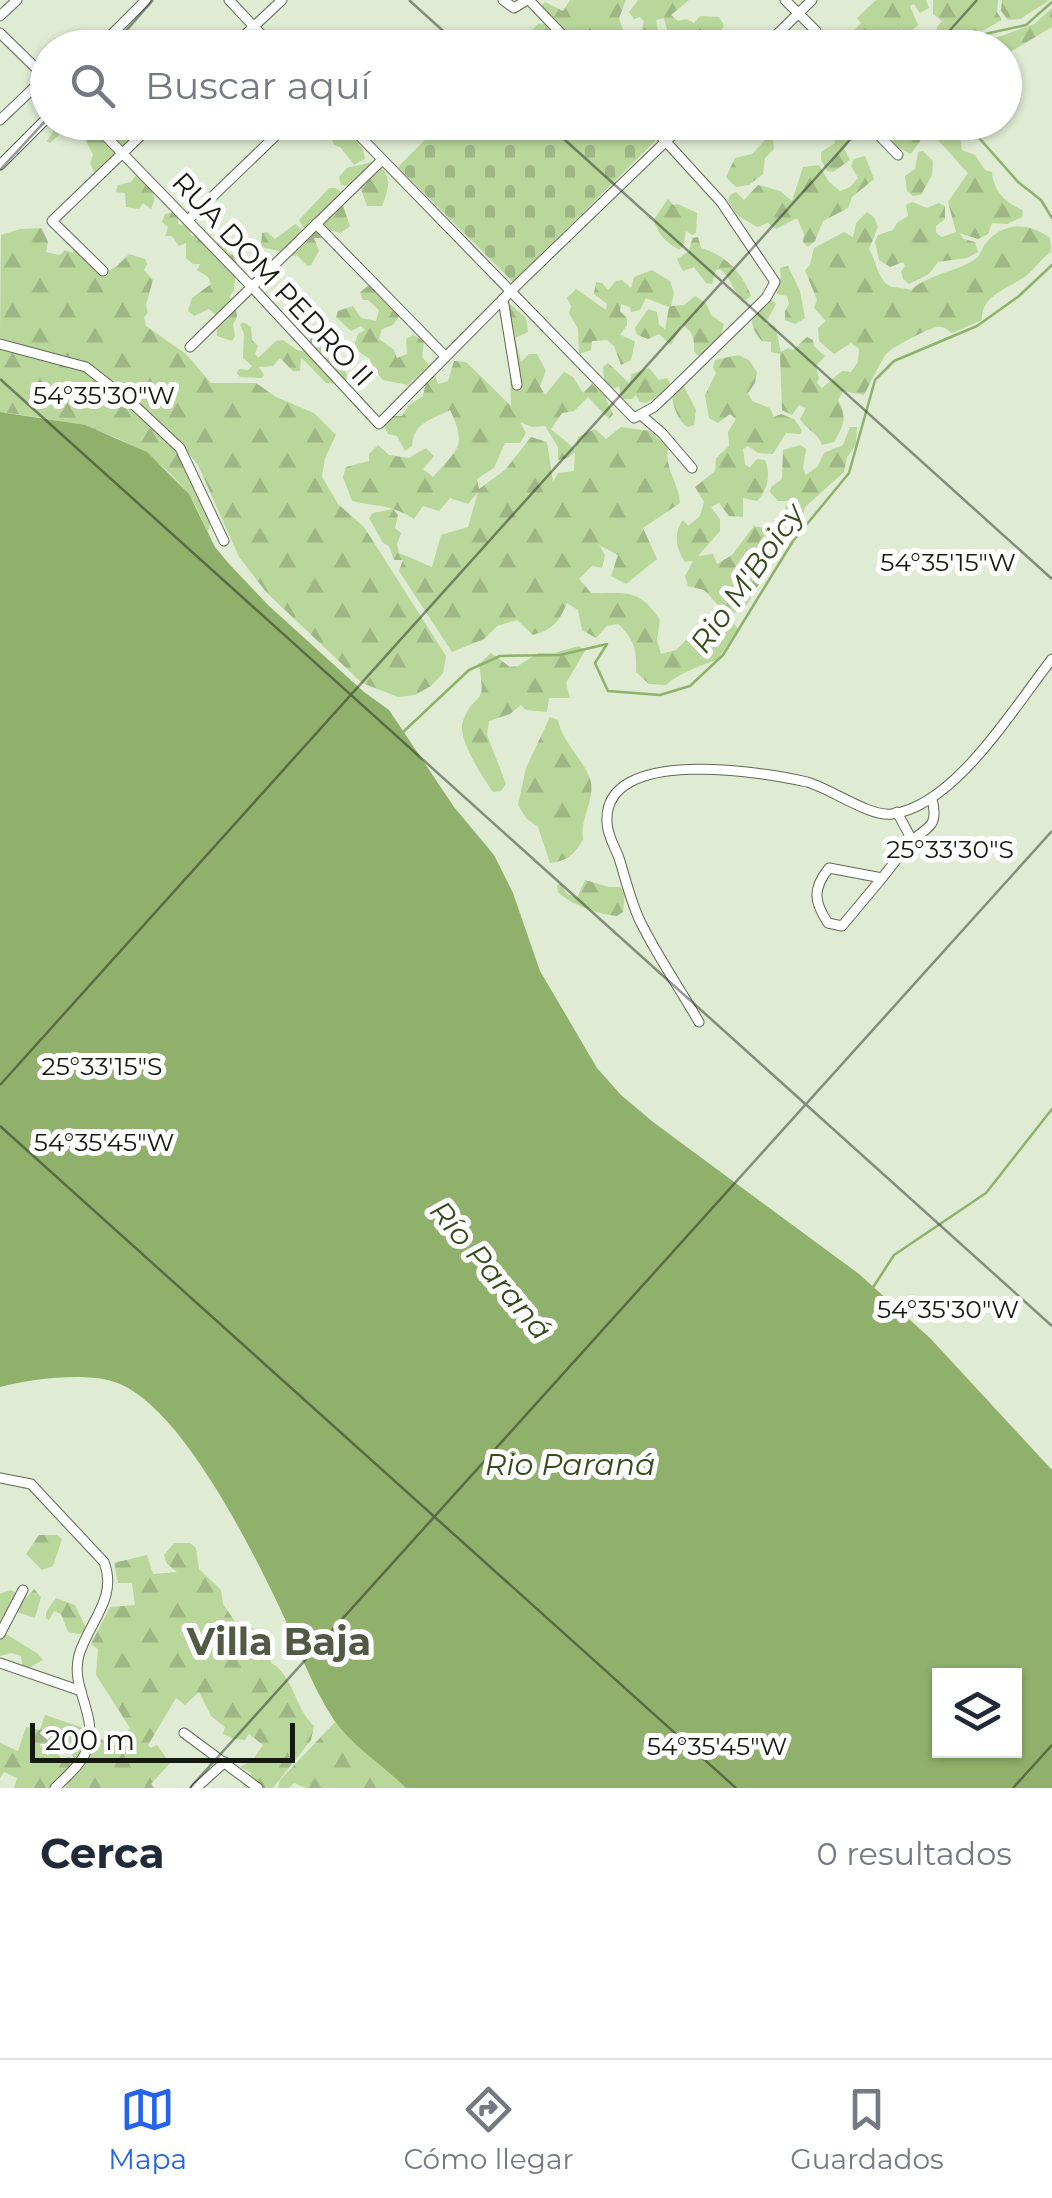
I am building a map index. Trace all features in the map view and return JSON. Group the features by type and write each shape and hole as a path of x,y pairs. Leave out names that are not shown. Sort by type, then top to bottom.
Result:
{"street":[{"path":"0,16 17,0"},
{"path":"116,30 146,0"},
{"path":"229,0 258,30"},
{"path":"250,30 282,0"},
{"path":"503,0 514,8 534,2 560,30"},
{"path":"785,0 815,30"},
{"path":"781,30 812,0"},
{"path":"0,33 30,62"},
{"path":"0,120 30,93"},
{"path":"0,165 30,135"},
{"name":"RUA DOM PEDRO II","path":"110,140 379,424 445,356"},
{"path":"103,271 52,221 137,140"},
{"path":"188,220 271,140"},
{"path":"316,224 445,356 507,296 666,142 720,202 775,282 766,298 671,392 641,415 629,416 507,296 363,140"},
{"path":"883,140 898,155"},
{"path":"190,347 382,160"},
{"path":"507,296 517,386"},
{"path":"0,344 86,367 132,402 180,448 224,541"},
{"path":"641,415 692,468"},
{"path":"699,1022 641,922 609,832 608,812 623,789 655,771 749,771 814,784 885,814 898,812 932,800 962,774 1052,659"},
{"path":"882,878 829,868 816,890 816,906 828,924 842,926 882,878 912,840 934,821 932,800"},
{"path":"898,812 912,840"},
{"path":"0,1478 31,1484 104,1562 110,1578 109,1592 80,1655 76,1675 90,1718 88,1749 56,1788"},
{"path":"0,1634 23,1590"},
{"path":"0,1663 80,1691"},
{"path":"184,1733 258,1788"},
{"path":"196,1788 225,1762"}],"green space":[{"path":"570,0 626,0 619,18 623,30 563,30 559,22 548,30 538,9 545,2 563,11"},
{"path":"638,0 689,0 671,15 678,21 694,23 700,16 719,17 724,25 722,30 667,30 664,18 656,20 658,30 642,30 644,21 640,17 634,19 629,12"},
{"path":"876,0 926,0 929,8 920,13 914,4 910,6 918,25 912,30 854,30 861,23 857,18"},
{"path":"933,0 998,0 997,12 1002,20 984,30 937,30 942,21 933,14"},
{"path":"1002,0 1050,0 1020,19 1008,20 1001,11"},
{"path":"1052,8 1052,27 1022,45 1022,30 1018,30 1034,24"},
{"path":"86,140 129,140 132,153 127,157 116,152 101,172 95,173 90,164 93,155"},
{"path":"332,140 355,140 365,159 354,165"},
{"path":"425,140 656,140 513,282 398,167"},
{"path":"765,140 773,140 774,149 765,158 763,174 749,185 736,187 726,177 735,158 752,154"},
{"path":"834,140 850,140 844,149 850,160 833,172 827,171 821,152"},
{"path":"893,140 921,140 911,154"},
{"path":"937,140 960,140 962,150 975,155 985,170 992,172 998,191 1006,200 1023,210 1022,217 1007,224 992,223 988,234 978,239 959,233 975,242 978,252 967,258 938,262 929,274 909,284 903,279 903,262 890,267 879,260 875,242 878,235 893,230 908,216 906,205 912,202 927,208 939,203 945,206 945,219 936,226 936,233 942,237 956,232 948,202 968,173"},
{"path":"923,151 933,161 932,175 921,195 913,196 907,191 905,176 915,169 918,152"},
{"path":"865,156 874,179 852,197 848,208 823,221 815,241 808,247 797,218 776,229 768,223 757,227 737,215 728,201 736,192 744,200 758,185 780,191 792,201 803,167 819,165 840,191 858,178 851,166 854,159"},
{"path":"376,161 385,172 388,187 382,206 367,206 361,189 341,185 339,177 347,168"},
{"path":"136,175 153,187 151,209 143,203 139,209 126,207 125,193 116,192 118,185 131,182"},
{"path":"329,188 346,196 343,206 350,226 341,233 329,230 325,238 314,238 319,251 311,265 307,266 297,255 289,257 261,247 262,233 267,232 275,239 295,224 309,235 299,220"},
{"path":"668,199 673,205 697,213 696,233 686,231 680,250 663,237 654,219"},
{"path":"173,212 178,216 178,224 187,225 192,236 207,233 216,244 225,240 227,252 237,257 234,290 229,297 234,300 237,316 232,341 217,336 216,323 220,319 209,309 194,316 188,311 192,298 211,284 197,270 200,264 186,258 186,243 179,246 172,236 165,236 168,227 162,222 165,214"},
{"path":"867,212 878,227 869,249 881,277 893,287 911,290 966,264 977,258 994,235 1009,228 1026,227 1043,233 1050,238 1051,252 1027,275 991,298 982,320 952,333 942,327 934,328 887,353 864,395 843,391 838,400 844,417 842,427 834,442 822,445 800,419 806,408 799,405 792,415 782,410 780,354 771,352 771,342 762,341 757,335 752,316 764,303 772,300 776,304 765,324 775,326 781,352 793,350 807,337 813,340 825,356 816,366 817,383 822,388 842,371 851,372 858,362 859,349 851,343 834,354 819,341 818,328 826,321 814,308 817,300 805,270 814,248 844,232 853,237 856,223"},
{"path":"42,228 48,242 46,252 60,255 65,250 73,253 74,248 104,273 129,254 145,259 144,270 153,280 144,317 146,326 186,354 211,383 256,383 276,397 314,413 336,435 325,458 322,477 338,504 364,527 446,656 443,673 431,686 415,695 398,697 362,683 267,593 239,557 198,465 133,397 86,364 0,338 1,235"},
{"path":"698,237 701,248 738,272 751,296 746,300 738,295 720,269 716,270 712,284 706,283 694,267 683,271 677,259 689,251 692,238"},
{"path":"788,266 800,291 805,318 795,324 785,320 787,296 777,294 775,288 781,277 780,268"},
{"path":"652,270 670,281 674,293 671,306 684,305 695,296 706,303 711,315 724,324 720,340 699,356 694,352 691,333 682,325 671,345 659,334 648,339 637,335 635,328 648,309 657,312 659,325 665,329 669,307 646,298 640,310 631,312 630,307 621,304 627,325 620,335 635,341 631,360 621,365 614,346 607,340 592,341 591,350 579,354 578,329 569,313 567,298 576,289 606,310 607,304 594,294 596,282 608,290 622,280 631,288 634,277"},
{"path":"368,286 386,295 402,312 393,325 382,329 379,339 394,350 397,358 407,354 406,339 413,335 424,341 422,357 429,365 408,385 383,380 355,343 358,334 365,330 361,326 351,331 336,317 338,311 353,306 361,318 376,321 379,310 363,300 360,292"},
{"path":"508,302 526,318 528,332 515,338 521,362 529,354 537,354 546,371 540,386 545,395 564,372 573,377 583,393 592,384 604,395 613,414 609,419 588,397 574,411 562,413 551,429 575,449 578,437 595,429 606,439 621,427 650,431 668,447 668,462 680,503 643,528 657,559 626,584 611,576 618,555 599,545 605,555 602,568 592,566 579,579 591,593 631,595 645,602 660,620 657,640 661,654 676,650 686,640 696,646 703,642 706,629 720,621 731,620 738,629 717,660 666,685 649,684 636,672 633,645 618,624 607,626 596,638 582,630 578,610 567,603 554,624 540,633 533,635 517,620 497,626 484,639 452,652 399,571 403,560 394,560 389,546 383,543 369,518 373,513 393,509 352,501 343,477 346,467 369,461 369,454 378,445 389,455 409,458 426,448 434,456 423,469 433,477 457,447 458,432 450,410 420,426 412,446 405,451 397,436 388,434 383,424 390,416 402,416 409,405 423,396 427,378 435,375 438,384 448,381 454,361 466,362 511,406","holes":["520,422 532,427 545,426 558,447 558,460 575,452 574,471 558,473 553,482 547,442 531,437 505,470 479,489 477,479 494,468 505,443 520,443 526,433","478,492 468,527 441,535 432,567 399,553 401,533 395,528 398,515 393,509 414,519 423,506 439,511 450,498 468,504"]},
{"path":"243,322 251,327 258,358 276,341 283,340 303,351 314,334 349,378 342,384 326,383 305,361 301,359 300,371 293,371 280,358 273,366 259,367 264,375 261,378 240,377 239,369 252,366 243,358"},
{"path":"0,348 84,370 129,406 177,451 210,524 208,532 186,491 167,471 125,442 78,425 0,412"},
{"path":"738,355 749,360 757,372 748,393 752,401 770,408 774,417 781,414 794,419 802,430 800,434 786,433 773,454 758,453 748,446 743,449 745,465 750,467 757,459 765,460 766,487 757,501 743,498 743,517 729,516 719,503 711,507 720,519 720,531 698,556 713,554 717,564 732,555 754,526 779,526 788,501 778,501 770,492 782,479 783,450 800,445 806,449 806,475 818,466 824,453 843,445 850,427 857,427 856,445 847,457 844,472 805,507 801,526 770,565 746,606 735,613 724,611 704,590 688,586 685,576 693,561 685,562 677,536 683,520 688,526 700,516 704,502 695,487 715,471 716,458 729,446 728,432 736,419 730,414 718,423 709,418 705,395 716,373 715,360"},
{"path":"608,363 629,383 632,374 649,368 659,380 667,378 671,385 667,394 646,403 636,395 622,399 619,386 613,389 604,381 603,367"},
{"path":"682,382 696,410 694,425 688,427 679,417 672,397"},
{"path":"579,646 585,651 566,683 570,698 549,698 547,712 526,710 521,705 510,714 489,721 487,735 506,784 501,791 493,792 472,757 462,728 468,711 481,694 479,664 491,653 510,667 518,666 538,653"},
{"path":"550,717 558,720 589,776 591,791 583,839 566,859 550,863 538,827 518,805 526,768"},
{"path":"585,880 620,887 625,892 623,912 617,916 594,911 558,892 557,885 561,884 567,894 577,898"},
{"path":"39,1535 57,1535 62,1539 53,1566 42,1570 26,1554"},
{"path":"174,1543 190,1543 196,1548 199,1569 221,1590 223,1604 234,1620 253,1628 265,1642 271,1663 284,1675 314,1726 311,1740 273,1788 246,1788 243,1786 252,1773 240,1767 252,1761 263,1745 249,1734 245,1740 223,1734 225,1727 211,1716 199,1692 185,1705 176,1698 148,1745 157,1745 170,1763 151,1784 154,1788 65,1788 96,1737 115,1745 130,1728 96,1675 98,1649 91,1644 110,1607 135,1605 132,1583 118,1583 114,1563 147,1555 153,1574 177,1572 167,1564 164,1555"},
{"path":"34,1589 41,1597 35,1618 17,1612 6,1634 43,1660 23,1671 21,1656 0,1656 0,1594 10,1590 27,1597"},
{"path":"56,1598 75,1605 87,1630 80,1634 68,1632 61,1614 54,1611 49,1620 46,1618"},
{"path":"45,1715 81,1727 87,1733 78,1761 72,1756 75,1747 62,1738 52,1748 63,1760 69,1757 74,1765 51,1788 14,1788 17,1778 4,1772 0,1778 0,1743 18,1751 26,1727 40,1730"},
{"path":"335,1722 406,1788 306,1788 294,1783 289,1788 278,1788 280,1780"}],"water":[{"name":"Rio Paraná","path":"0,412 85,425 147,452 189,494 215,547 230,565 268,605 389,710 454,807 494,855 513,893 540,971 597,1068 653,1122 859,1274 930,1338 1052,1470 1052,1788 406,1788 334,1720 232,1515 167,1421 143,1398 107,1380 28,1381 0,1387"}],"waterway":[{"name":"Rio M'Boicy","path":"1003,30 1026,25 1052,2"},
{"name":"Rio M'Boicy","path":"981,140 1018,182 1041,200 1052,218"},
{"name":"Rio M'Boicy","path":"402,733 469,670 500,656 560,655 607,644 595,663 608,691 660,695 690,686 723,655 793,541 849,473 875,380 894,361 977,326 1019,296 1052,265"},
{"path":"872,1289 894,1255 986,1193 1052,1109"}],"district":[{"name":"Villa Baja","path":"279,1641"}],"water label":[{"name":"Río Paraná","path":"491,1270"}]}
